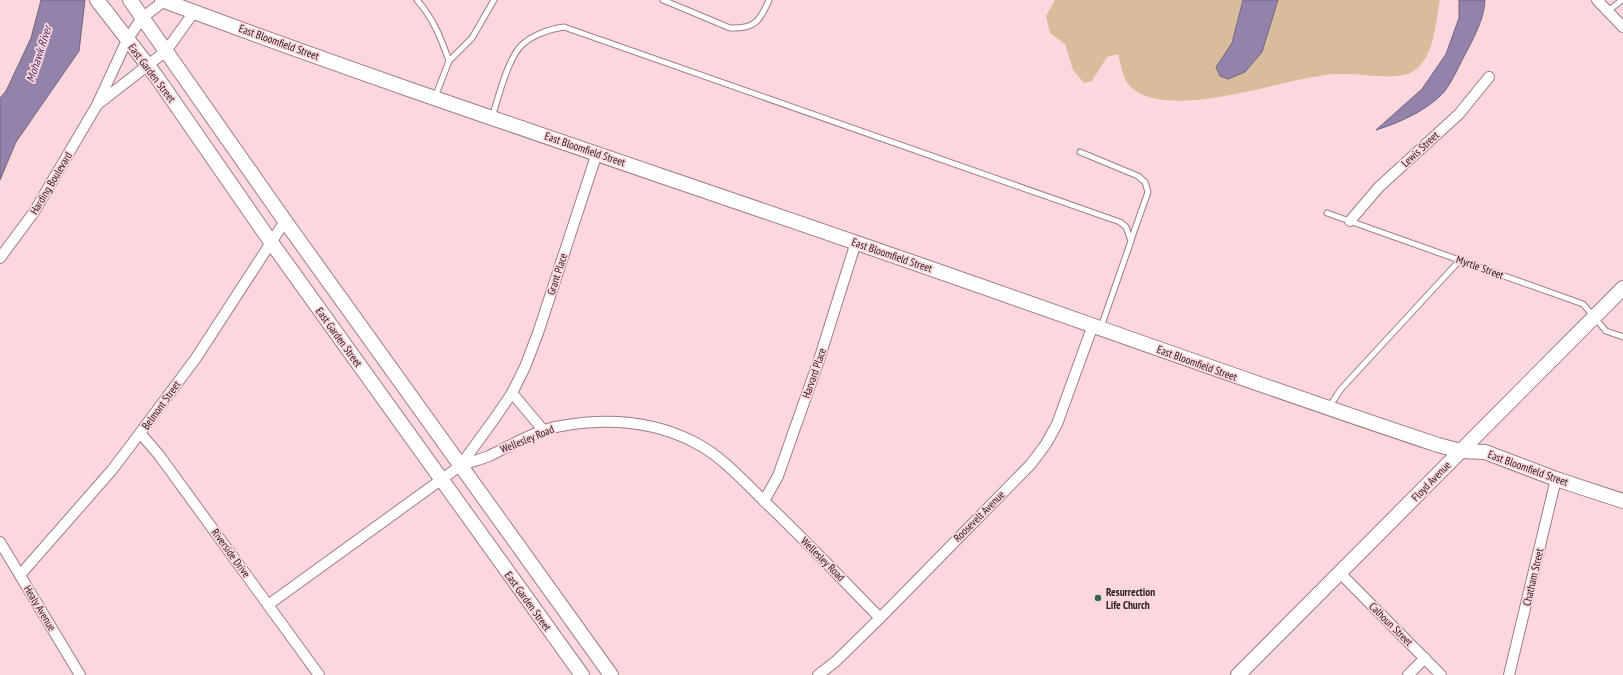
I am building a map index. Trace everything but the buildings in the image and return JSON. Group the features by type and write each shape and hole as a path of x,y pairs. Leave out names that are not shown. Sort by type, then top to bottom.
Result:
{"street":[{"name":"East Garden Street","path":"97,0 147,66 271,242 582,675"},
{"name":"East Garden Street","path":"130,0 179,72 285,221 611,675"},
{"path":"1597,0 1623,27"},
{"name":"Harding Boulevard","path":"0,258 34,212 97,105 127,40 142,18 172,2"},
{"name":"East Bloomfield Street","path":"172,2 194,12 435,97 856,242 1328,408 1438,445 1460,451 1485,452 1556,479 1623,501"},
{"name":"Harding Boulevard","path":"97,105 166,51 194,12"},
{"name":"Lewis Street","path":"1350,221 1379,187 1459,114 1489,77"},
{"name":"Grant Place","path":"460,466 512,393 525,367 538,333 597,153"},
{"name":"Belmont Street","path":"20,575 112,470 140,433 196,358 285,221"},
{"name":"Harvard Place","path":"764,501 778,476 819,360 856,242"},
{"name":"Floyd Avenue","path":"1238,675 1623,288"},
{"name":"Roosevelt Avenue","path":"818,675 835,662 880,618 1031,464 1046,444 1057,424 1097,327"},
{"path":"512,393 544,431"},
{"name":"Wellesley Road","path":"268,605 460,466 544,431 560,426 604,421 644,425 669,431 695,442 725,464 764,501 880,618"},
{"name":"Riverside Drive","path":"140,433 159,455 318,675"},
{"name":"Chatham Street","path":"1509,675 1556,479"},
{"name":"Healy Avenue","path":"0,542 80,675"},
{"name":"Calhoun Street","path":"1340,574 1441,675"},
{"path":"1408,675 1425,658"}],"lane":[{"path":"417,0 428,12 442,39 448,61"},
{"path":"435,97 448,61 472,38 494,0"},
{"path":"663,0 730,28 741,28 753,25 761,17 769,0"},
{"path":"1608,12 1622,0"},
{"path":"492,117 511,63 520,47 538,34 554,28 564,27 1120,222 1126,227 1131,241"},
{"path":"1080,152 1138,176 1146,182 1148,192 1131,241 1097,327"},
{"name":"Myrtle Street","path":"1327,213 1582,304 1606,331 1623,336"},
{"path":"1328,408 1342,389 1460,260"}],"shaded area":[{"path":"1055,0 1440,0 1435,30 1429,51 1425,60 1410,73 1396,76 1347,74 1326,75 1301,79 1221,97 1193,100 1167,100 1145,96 1129,85 1123,74 1118,54 1107,57 1092,81 1084,83 1073,70 1065,44 1050,33 1046,16"}],"water":[{"name":"Mohawk River","path":"41,0 85,0 79,51 16,142 0,180 0,98 6,91 31,38"},
{"path":"1243,0 1278,0 1262,52 1245,72 1228,79 1220,76 1216,67 1232,43"},
{"path":"1459,0 1485,0 1479,27 1447,88 1437,99 1422,110 1394,124 1376,130 1422,89 1446,54 1459,18"}],"place":[{"name":"Resurrection Life Church","path":"1098,598"}]}
